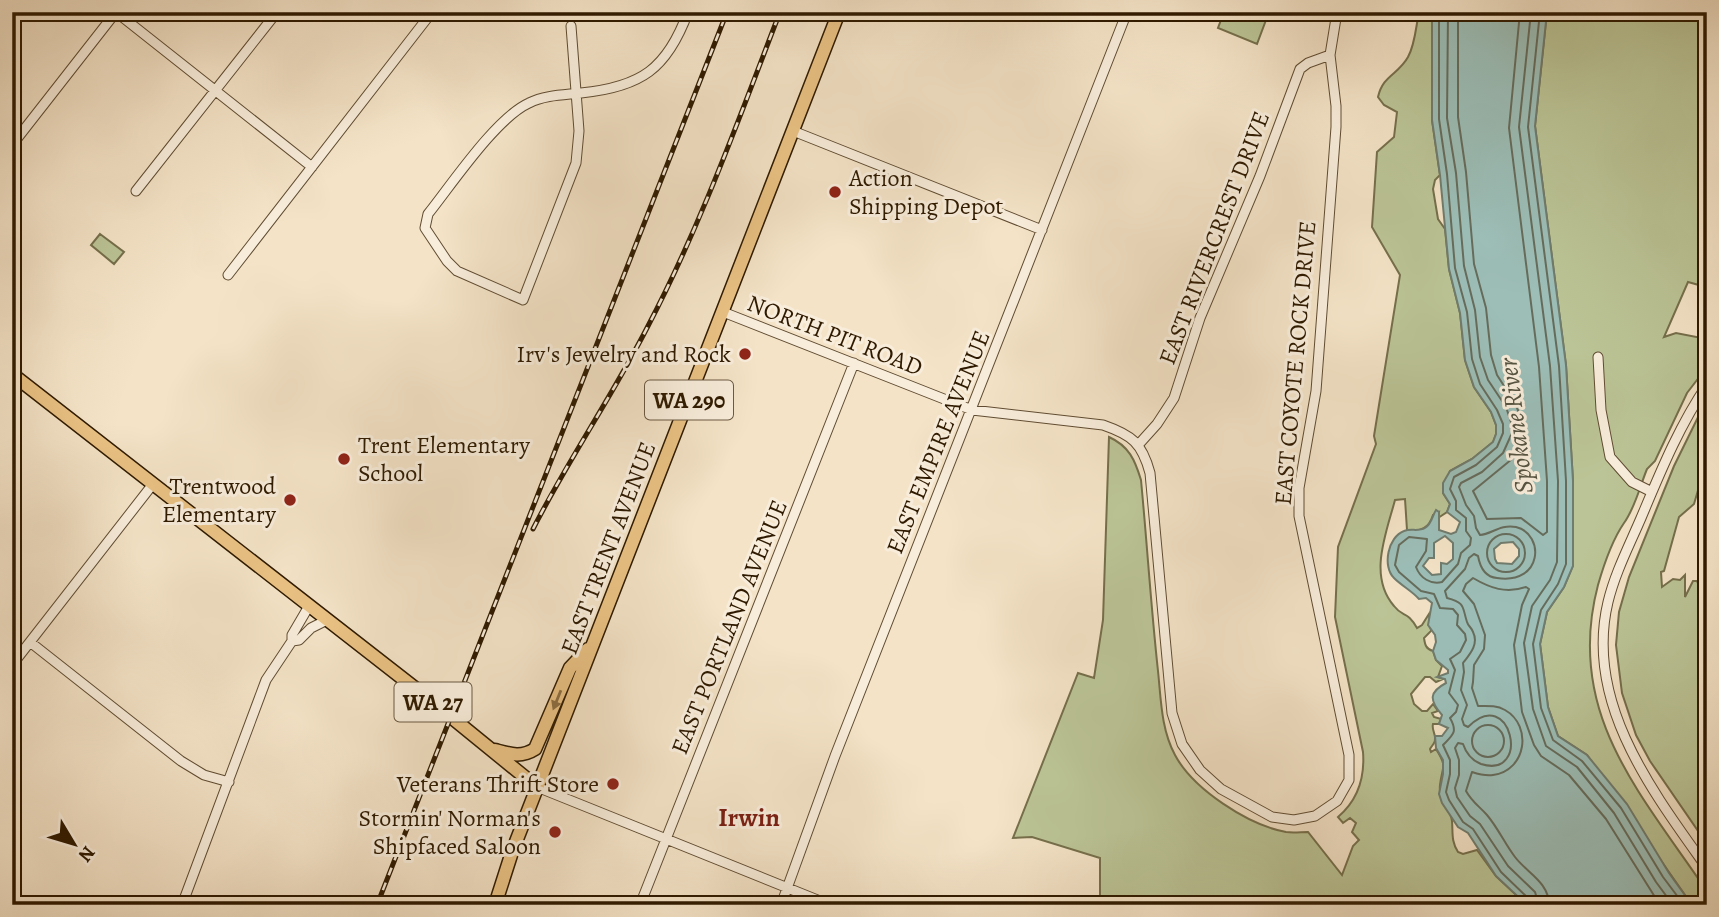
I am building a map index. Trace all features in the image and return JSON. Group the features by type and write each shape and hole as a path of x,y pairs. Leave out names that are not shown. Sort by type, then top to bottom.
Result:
{"main road":[{"name":"EAST TRENT AVENUE","path":"495,905 508,862 839,12"},
{"name":"WA 27","path":"12,374 537,787"},
{"path":"492,750 515,756 535,749 570,668 593,643"}],"street":[{"path":"12,145 116,12 312,167"},
{"path":"136,191 276,12"},
{"path":"228,275 432,12"},
{"path":"571,26 577,93 579,131 576,163 523,300 457,271 425,228 428,214 509,116 527,103 546,97 577,93 611,90 638,80 670,52 688,12"},
{"name":"EAST EMPIRE AVENUE","path":"781,905 835,756 1126,12"},
{"name":"EAST COYOTE ROCK DRIVE","path":"1139,444 1150,473 1172,713 1182,744 1200,770 1221,789 1272,817 1294,820 1315,816 1337,801 1349,780 1349,755 1299,507 1299,488 1316,391 1336,127 1330,55 1337,12"},
{"name":"EAST RIVERCREST DRIVE","path":"1139,444 1157,424 1174,398 1200,318 1260,176 1300,69 1330,55"},
{"path":"793,131 1042,230"},
{"name":"NORTH PIT ROAD","path":"723,312 972,410"},
{"path":"1598,357 1601,410 1610,457 1632,482 1652,492"},
{"name":"EAST PORTLAND AVENUE","path":"640,905 854,363"},
{"path":"1707,385 1694,404 1652,492 1615,580 1604,623 1605,671 1615,715 1628,745 1657,794 1707,868"},
{"path":"972,410 1103,425 1122,432 1139,444"},
{"path":"12,665 153,484"},
{"path":"182,905 266,680 292,641 292,635 309,606"},
{"path":"292,641 299,640 311,628 327,620"},
{"path":"30,642 181,761 204,775 229,782"},
{"path":"537,787 665,841 830,905"}],"green space":[{"path":"1224,12 1269,12 1257,44 1218,28"},
{"path":"1419,12 1432,12 1432,120 1440,175 1435,180 1433,189 1438,219 1445,229 1449,269 1460,313 1465,360 1474,387 1491,412 1496,434 1493,442 1472,459 1450,471 1443,493 1450,504 1447,512 1438,518 1439,512 1433,515 1424,528 1407,530 1405,499 1395,500 1381,554 1382,582 1394,606 1417,628 1429,614 1431,631 1424,638 1425,643 1442,666 1438,677 1443,679 1436,682 1425,677 1411,694 1414,704 1422,711 1427,711 1433,704 1438,711 1432,713 1434,717 1441,719 1439,724 1433,724 1435,740 1430,749 1431,752 1436,749 1443,764 1440,791 1451,817 1456,848 1463,854 1477,850 1496,876 1527,905 1100,905 1100,858 1032,837 1013,838 1078,673 1094,678 1103,620 1109,437 1130,454 1141,480 1164,724 1170,745 1183,768 1208,792 1239,814 1271,828 1308,832 1342,875 1353,846 1359,840 1352,832 1356,823 1350,818 1343,823 1338,817 1351,803 1359,788 1363,752 1335,617 1338,547 1376,444 1374,436 1400,275 1372,227 1377,152 1394,137 1397,112 1384,105 1378,97 1383,84 1404,63 1410,52"},
{"path":"1547,12 1707,12 1707,285 1706,287 1688,282 1664,337 1676,333 1707,339 1707,367 1687,393 1655,461 1647,469 1631,511 1613,544 1598,585 1590,630 1591,671 1599,709 1613,746 1632,781 1702,884 1699,888 1707,900 1707,905 1692,905 1587,755 1558,736 1548,707 1540,644 1547,612 1564,587 1573,565 1573,481 1566,365 1535,126"},
{"path":"100,234 124,252 114,264 91,245"},
{"path":"1707,399 1707,477 1699,487 1694,504 1679,517 1664,571 1661,572 1662,587 1673,579 1680,580 1685,575 1685,597 1693,581 1697,581 1702,594 1707,595 1707,844 1650,761 1636,735 1622,693 1616,645 1619,612 1629,577 1674,466"}],"water":[{"name":"Spokane River","path":"1432,12 1547,12 1535,126 1566,365 1573,481 1573,566 1564,587 1547,612 1540,644 1548,707 1558,736 1587,755 1627,804 1692,905 1527,905 1496,876 1468,833 1458,827 1439,794 1443,760 1436,748 1435,736 1442,736 1448,728 1439,724 1442,715 1433,697 1436,690 1446,683 1445,679 1437,677 1448,673 1448,670 1436,660 1433,651 1435,635 1428,625 1432,603 1426,598 1419,599 1394,578 1388,566 1388,552 1398,534 1425,528 1436,510 1439,512 1439,530 1451,534 1456,532 1460,522 1447,512 1450,504 1443,493 1443,483 1450,471 1472,459 1493,442 1496,425 1491,412 1474,387 1465,360 1460,313 1449,269 1432,120","holes":["1445,536 1453,543 1453,559 1447,564 1441,563 1441,574 1432,575 1423,566 1429,558 1434,558 1434,543","1513,542 1519,549 1519,556 1512,564 1497,563 1494,549 1501,543"]}],"railway":[{"path":"377,905 727,12"},
{"path":"533,529 634,352 667,288 719,171 780,12"}],"place":[{"name":"Action Shipping Depot","path":"835,192"},
{"name":"Irv's Jewelry and Rock","path":"745,354"},
{"name":"Trent Elementary School","path":"344,459"},
{"name":"Trentwood Elementary","path":"290,500"},
{"name":"Veterans Thrift Store","path":"613,784"},
{"name":"Stormin' Norman's Shipfaced Saloon","path":"555,832"}],"district":[{"name":"Irwin","path":"749,817"}]}
